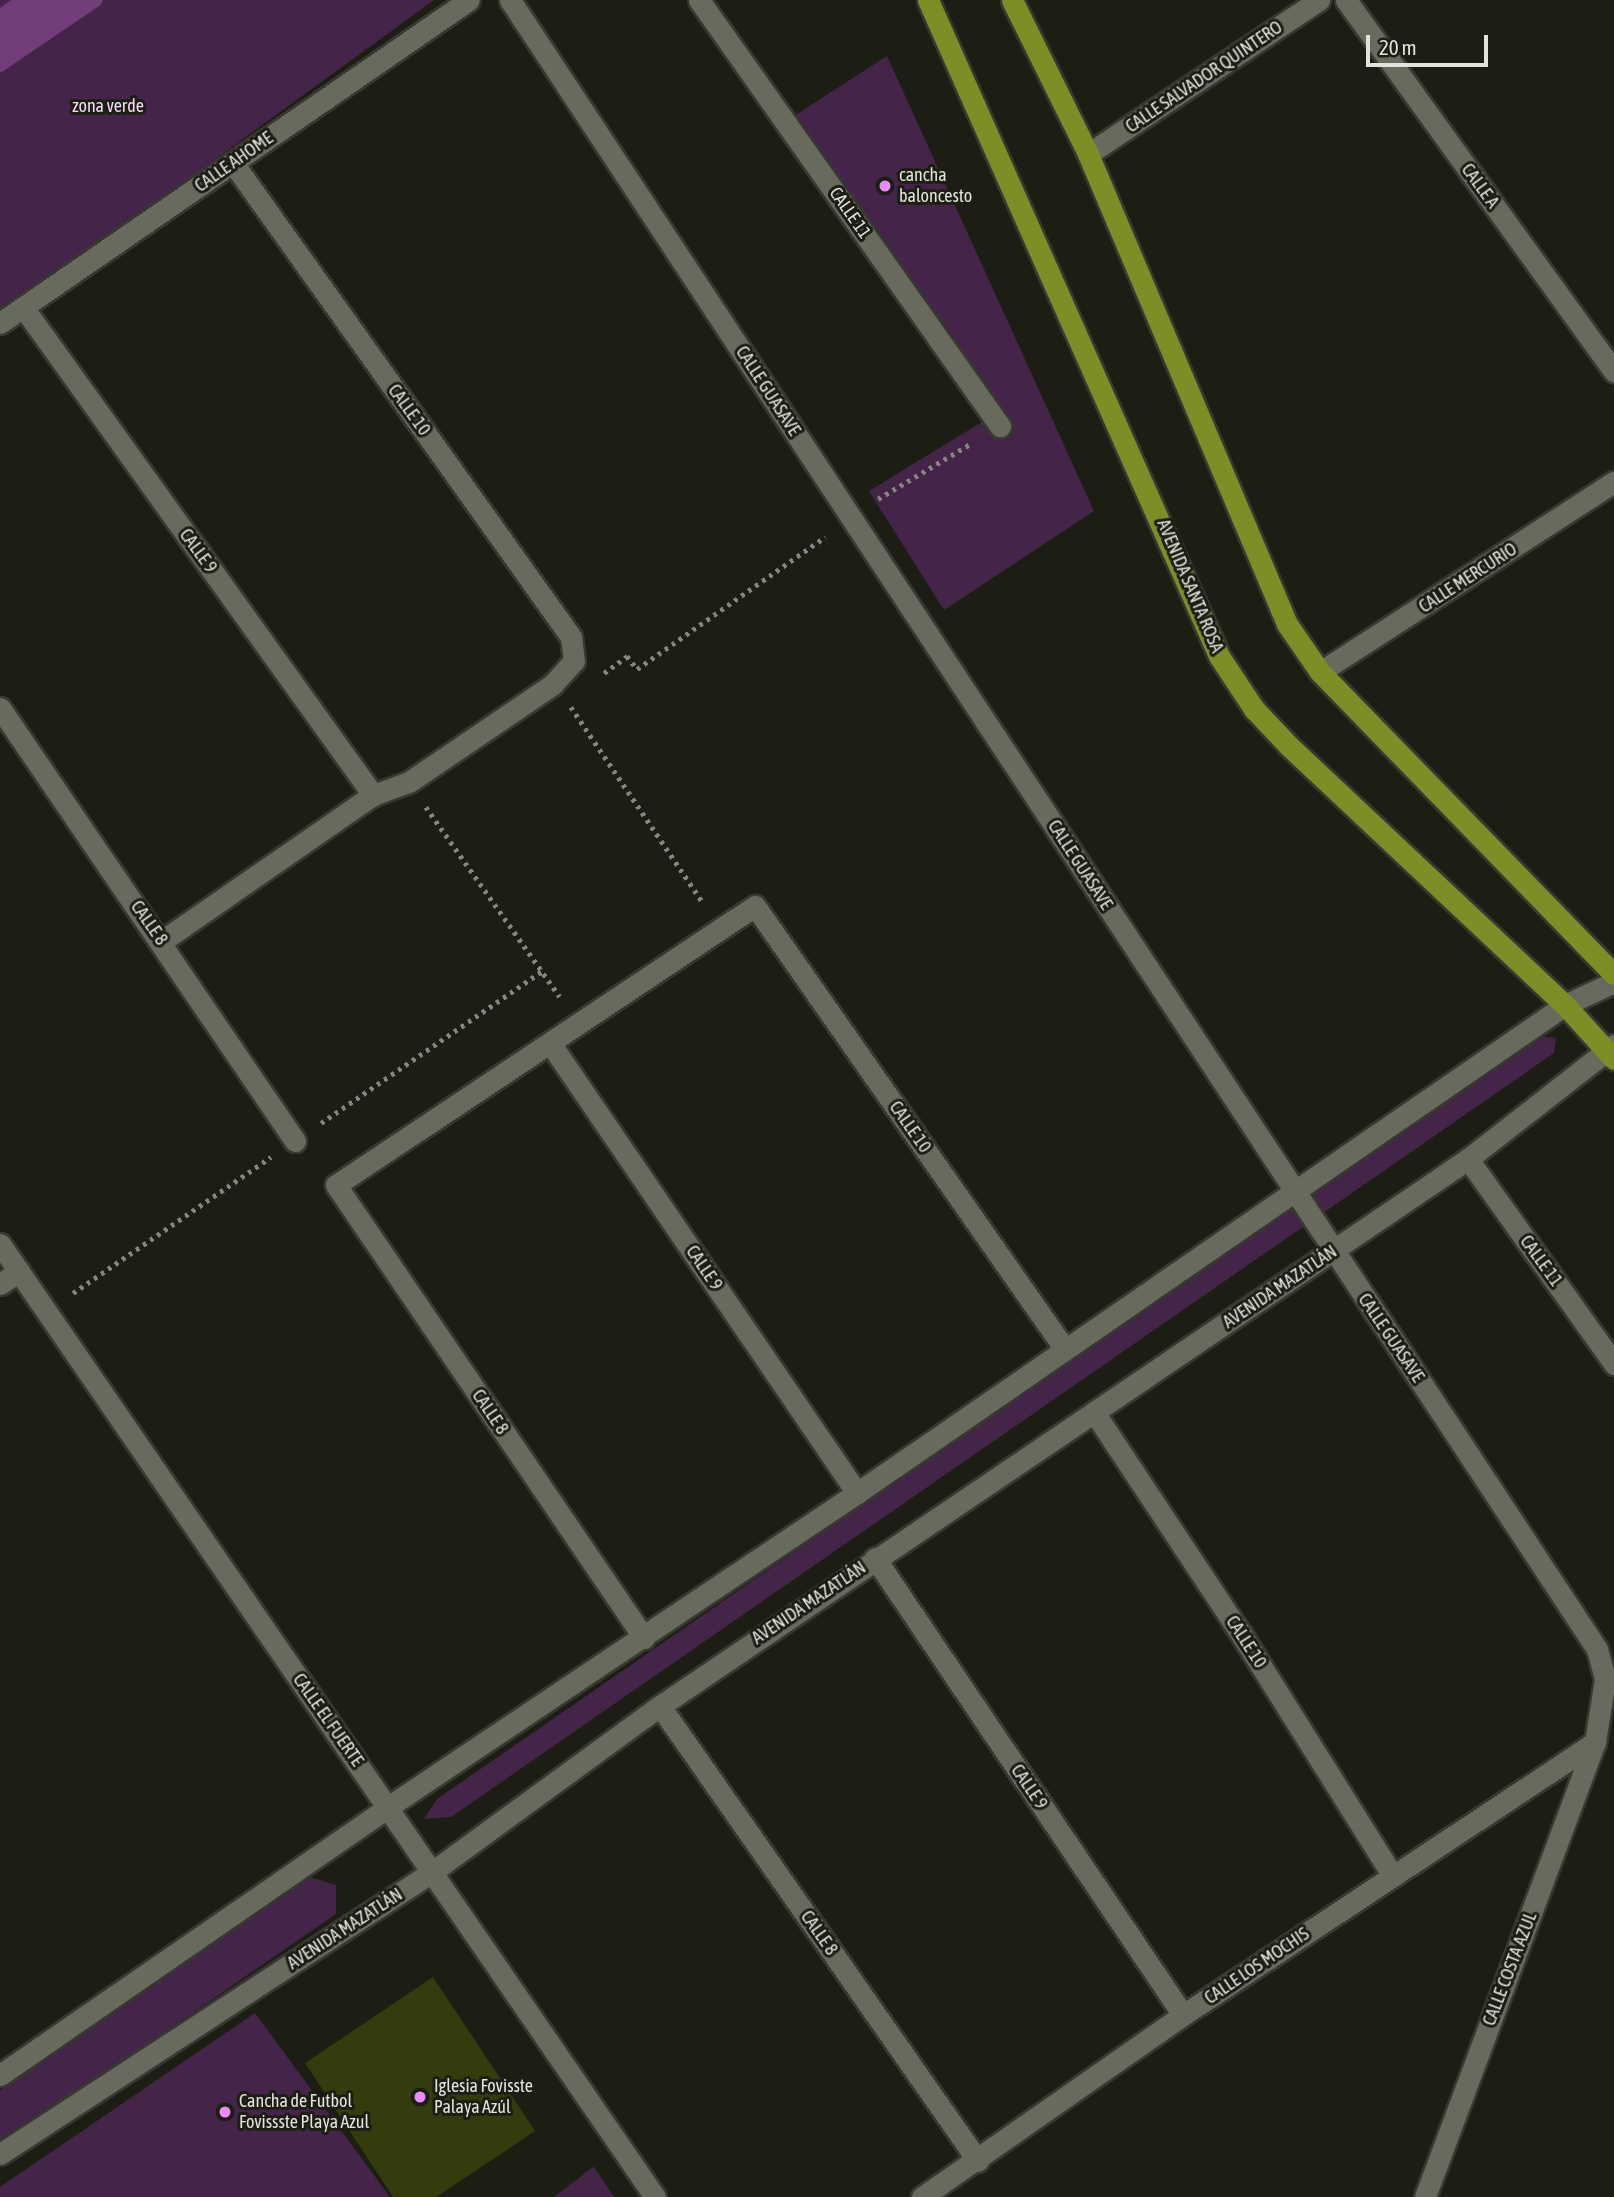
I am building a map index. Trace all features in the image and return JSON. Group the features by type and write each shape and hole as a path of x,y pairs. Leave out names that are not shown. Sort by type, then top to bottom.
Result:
{"main road":[{"name":"AVENIDA SANTA ROSA","path":"929,0 1219,656 1254,709 1289,746 1612,1052"},
{"path":"1012,0 1088,154 1287,624 1320,672 1614,974"}],"street":[{"name":"CALLE AHOME","path":"0,323 469,0"},
{"name":"CALLE GUASAVE","path":"510,0 1597,1649 1605,1679 1595,1742"},
{"name":"CALLE 11","path":"699,0 1000,426"},
{"name":"CALLE SALVADOR QUINTERO","path":"1088,154 1319,0"},
{"name":"CALLE A","path":"1346,0 1614,372"},
{"name":"CALLE 10","path":"233,163 571,637 574,661 553,684"},
{"name":"CALLE 9","path":"23,307 373,795"},
{"name":"CALLE MERCURIO","path":"1320,672 1614,482"},
{"path":"162,941 373,795 409,782 553,684"},
{"name":"CALLE 8","path":"0,708 162,941 295,1140"},
{"name":"CALLE 10","path":"721,930 755,906 1064,1348"},
{"path":"550,1043 721,930"},
{"path":"0,2075 388,1807 643,1638 1064,1348 1296,1193 1565,1005 1614,982"},
{"name":"CALLE 9","path":"550,1043 857,1493"},
{"name":"CALLE 8","path":"550,1043 336,1185 643,1638"},
{"name":"AVENIDA MAZATLÁN","path":"0,2154 432,1872 660,1706 875,1558 1333,1252 1468,1159 1612,1052"},
{"name":"CALLE 11","path":"1468,1159 1614,1364"},
{"name":"CALLE EL FUERTE","path":"0,1244 655,2197"},
{"path":"0,1284 19,1271"},
{"name":"CALLE 10","path":"1094,1412 1241,1634 1393,1875"},
{"name":"CALLE 9","path":"875,1558 1183,2015"},
{"name":"CALLE 8","path":"660,1706 978,2161"},
{"name":"CALLE LOS MOCHIS","path":"922,2197 978,2161 1183,2015 1595,1742"},
{"name":"CALLE COSTA AZUL","path":"1425,2197 1595,1742"}],"path":[{"path":"597,678 627,656 637,669 850,516 1000,426"},
{"path":"553,684 721,930"},
{"path":"409,782 579,1024"}],"green space":[{"name":"zona verde","path":"0,0 434,0 0,316"},
{"path":"887,56 1094,511 944,610 869,491 982,422 774,129"},
{"path":"1540,1036 1556,1038 1554,1053 451,1817 424,1819 437,1799"},
{"path":"310,1877 336,1885 336,1914 0,2146 0,2090"},
{"name":"Cancha de Futbol Fovissste Playa Azul","path":"255,2013 390,2197 0,2197 0,2187"},
{"path":"593,2167 614,2197 554,2197"}],"shaded area":[{"path":"11,0 97,0 0,66 0,8"}],"building":[{"name":"Iglesia Fovisste Palaya Azúl","path":"433,1977 535,2131 436,2197 393,2197 305,2063"}],"waterway":[{"path":"0,66 97,0"}],"place":[{"name":"cancha baloncesto","path":"885,186"},
{"name":"Iglesia Fovisste Palaya Azúl","path":"420,2097"},
{"name":"Cancha de Futbol Fovissste Playa Azul","path":"225,2112"}]}
